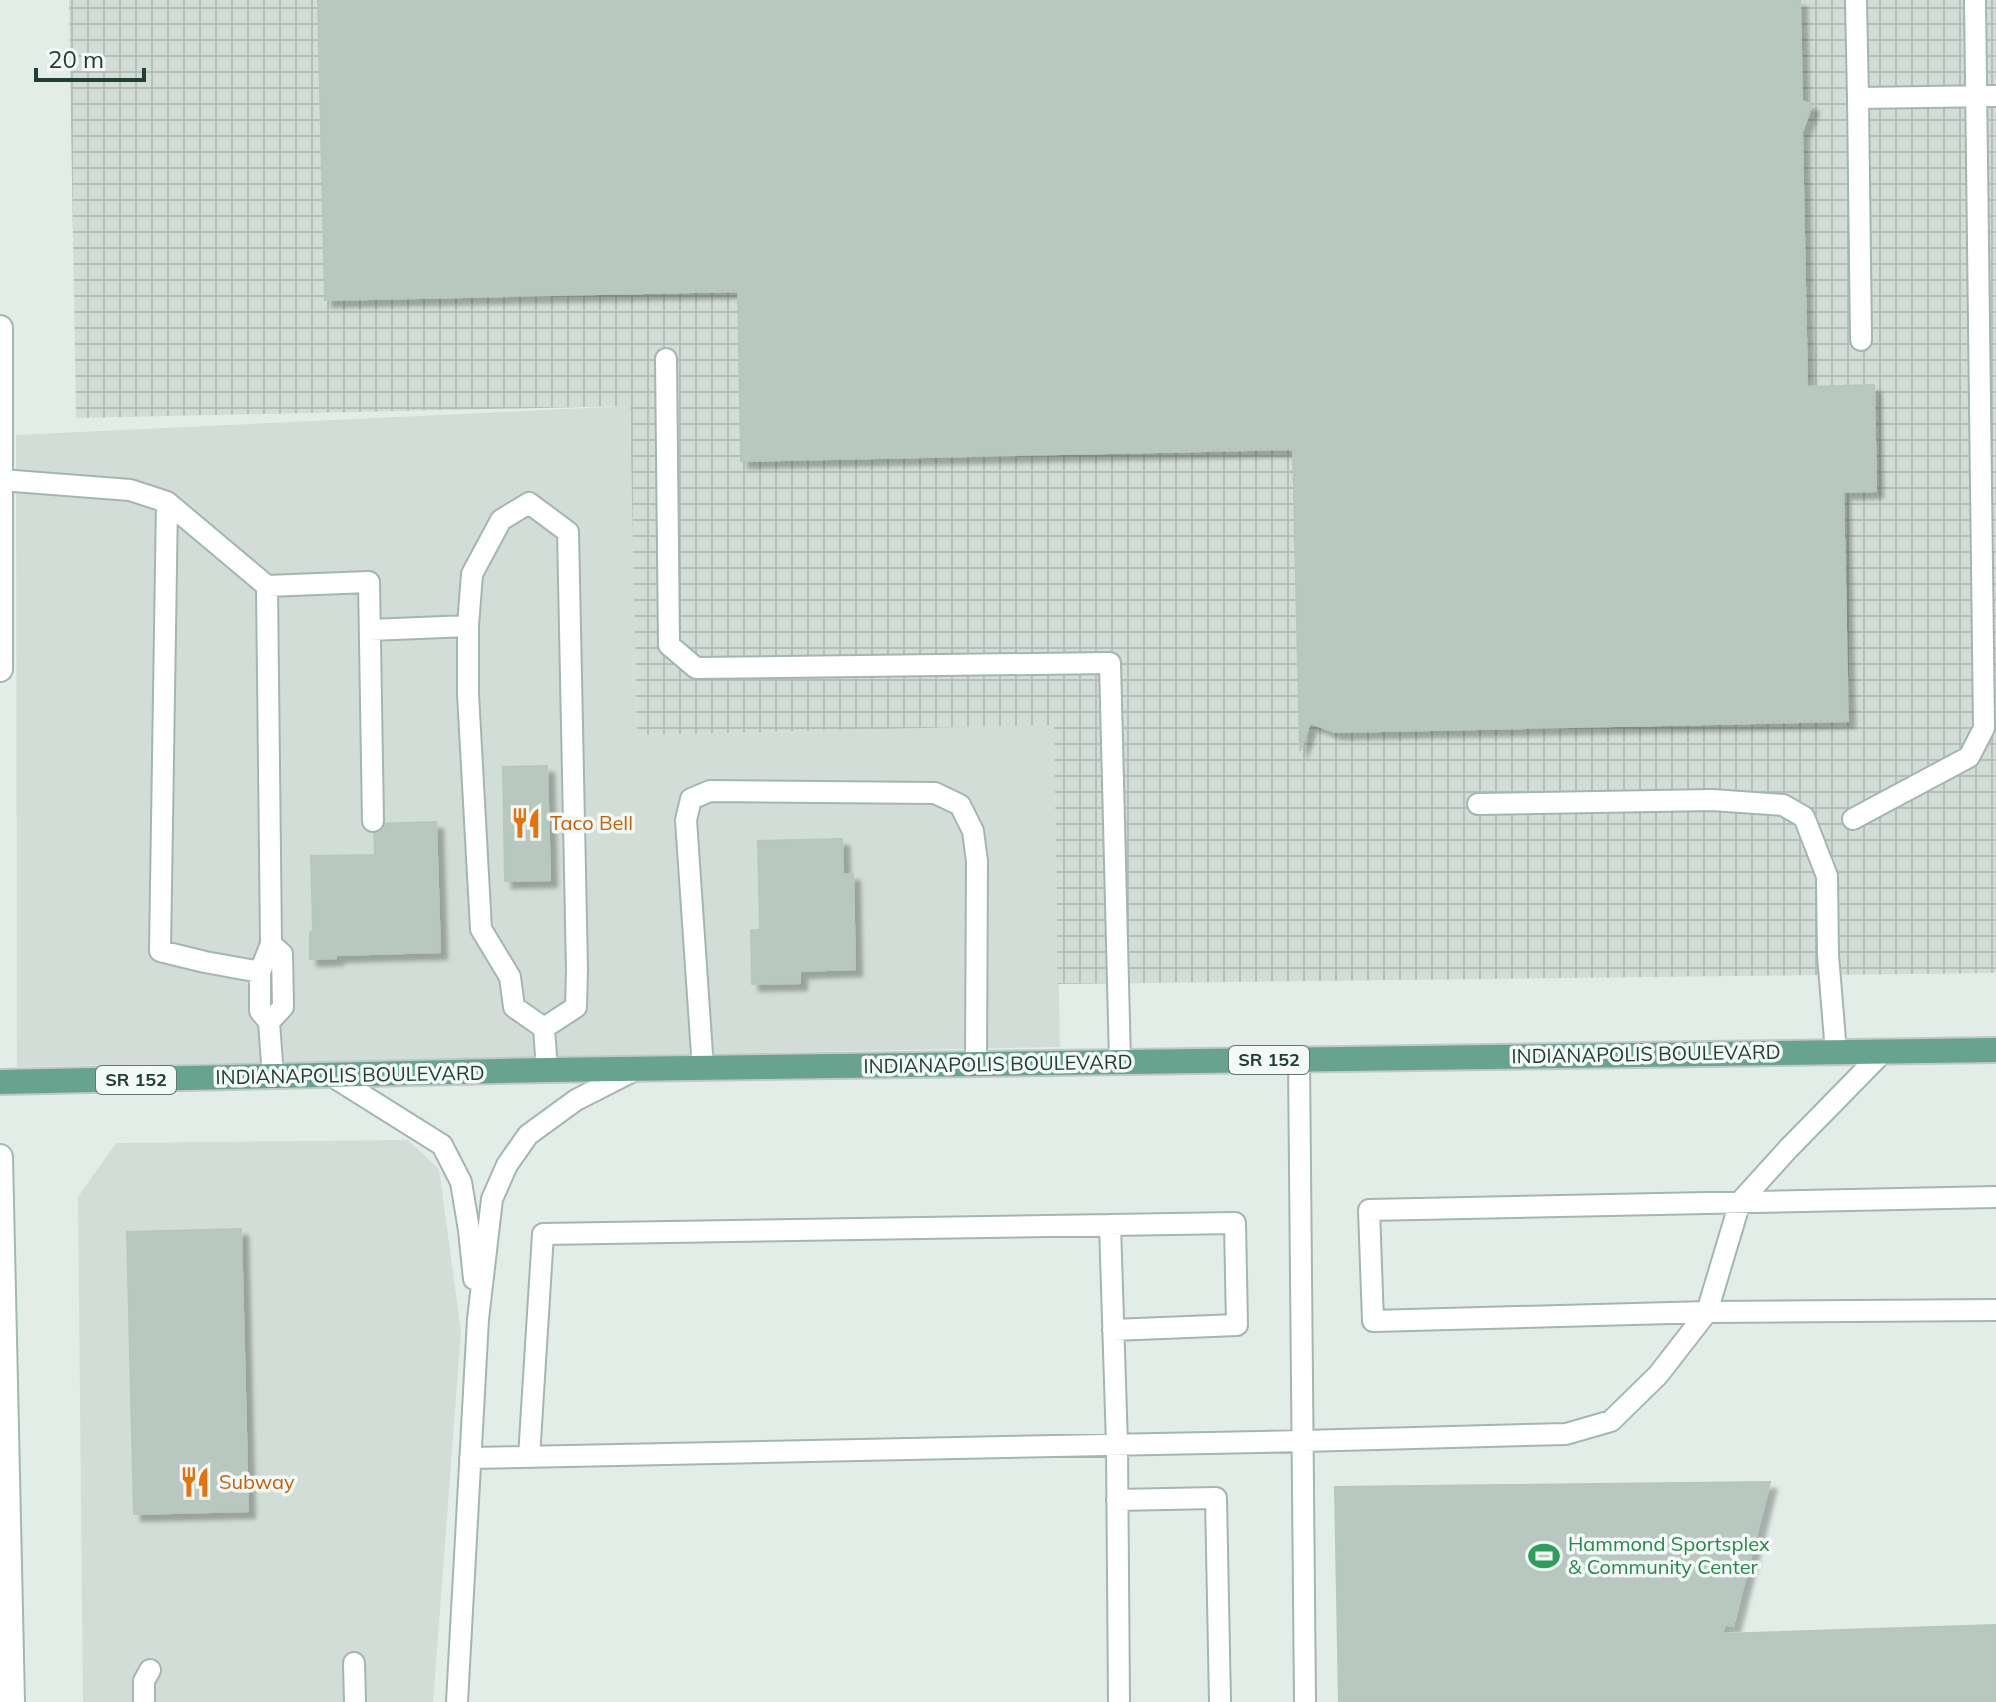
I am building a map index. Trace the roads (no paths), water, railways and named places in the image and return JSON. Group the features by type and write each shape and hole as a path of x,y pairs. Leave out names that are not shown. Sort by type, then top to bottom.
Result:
{"main road":[{"path":"0,328 0,669"},
{"name":"INDIANAPOLIS BOULEVARD","path":"0,1082 547,1070 1996,1050"},
{"path":"0,1157 12,1702"}],"lane":[{"path":"1856,0 1861,340"},
{"path":"1853,819 1969,757 1984,728 1986,96 1975,0"},
{"path":"1858,98 1986,96"},
{"path":"666,359 669,645 696,668 1110,663 1120,1062"},
{"path":"1,480 130,490 167,502 267,586 369,582 373,821"},
{"path":"167,502 160,951 260,972"},
{"path":"529,503 568,532 576,1007 544,1028 514,1007 510,977 481,929 468,694 472,574 501,520 529,503"},
{"path":"267,586 271,944 260,972 260,1011 269,1022 273,1077"},
{"path":"370,630 468,626"},
{"path":"703,1069 686,820 691,799 710,791 935,793 960,805 973,831 977,861 976,1064"},
{"path":"1478,804 1712,800 1783,805 1804,817 1827,876 1828,955 1836,1052"},
{"path":"269,1022 283,1007 282,954 271,944"},
{"path":"544,1028 547,1070"},
{"path":"470,1458 1566,1434 1611,1421 1658,1375 1707,1312 1740,1202 1884,1051"},
{"path":"1299,1060 1305,1702"},
{"path":"457,1702 478,1319 492,1199 507,1165 528,1135 576,1100 636,1070"},
{"path":"332,1076 442,1145 461,1182 478,1319"},
{"path":"1996,1197 1369,1210 1373,1321 1707,1312 1996,1310"},
{"path":"529,1457 543,1234 1235,1223 1237,1325 1113,1330"},
{"path":"1110,1225 1117,1445 1119,1702"},
{"path":"1117,1500 1216,1498 1220,1702"},
{"path":"354,1663 355,1702"},
{"path":"144,1702 144,1681 150,1670"}],"place":[{"name":"Taco Bell","path":"526,823"},
{"name":"Subway","path":"195,1482"},
{"name":"Hammond Sportsplex & Community Center","path":"1544,1556"}]}
